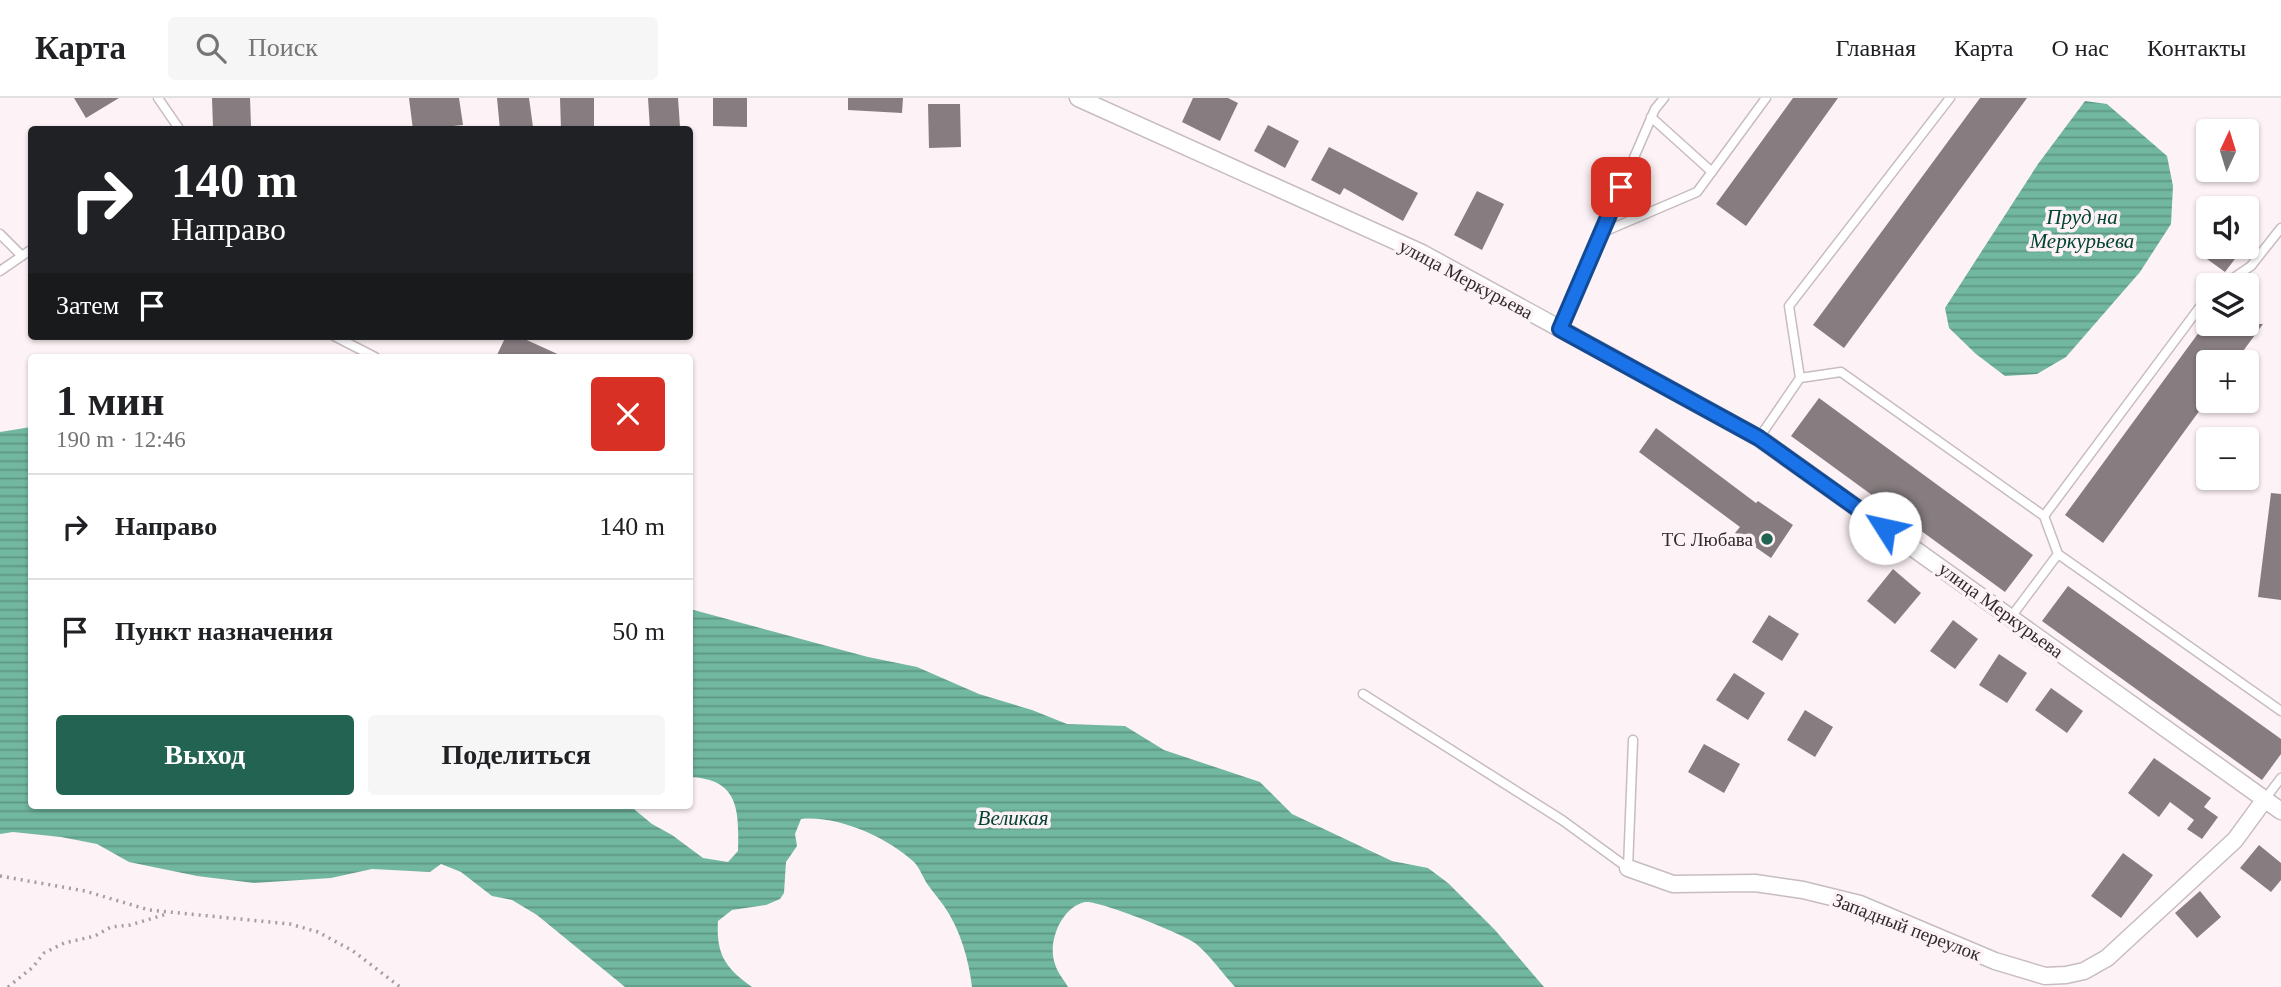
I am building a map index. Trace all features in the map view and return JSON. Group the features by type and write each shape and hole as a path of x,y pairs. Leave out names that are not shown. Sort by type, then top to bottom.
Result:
{"street":[{"name":"улица Меркурьева","path":"1078,98 1422,253 1759,438 2281,811"},
{"name":"Западный переулок","path":"1628,868 1673,884 1755,883 1802,890 1860,904 1995,961 2064,981 2107,958 2235,840 2265,799"}],"lane":[{"path":"158,98 177,126"},
{"path":"1560,329 1651,117 1664,98"},
{"path":"1601,233 1697,192 1766,98"},
{"path":"1759,438 1800,378 1789,306 1950,98"},
{"path":"1651,117 1712,172"},
{"path":"2240,273 2251,265 2281,228"},
{"path":"0,234 22,256"},
{"path":"0,271 28,252"},
{"path":"2044,516 2196,312"},
{"path":"342,340 370,354"},
{"path":"1800,378 1841,372 2044,516 2058,554 2281,711"},
{"path":"2011,617 2058,554"},
{"name":"Западный переулок","path":"1363,694 1562,820 1628,868"},
{"path":"1628,868 1633,740"},
{"path":"2265,799 2281,778"}],"path":[{"path":"0,876 85,891 149,910 290,924 318,933 353,951 400,987"},
{"path":"8,987 33,967 44,953 64,943 95,936 111,927 130,925 171,912"}],"water":[{"name":"Пруд на Меркурьева","path":"2085,101 2107,104 2167,156 2173,186 2171,224 2140,272 2066,357 2037,374 2005,376 1976,354 1949,328 1945,308 2038,164"},
{"name":"Великая","path":"28,427 28,809 634,809 703,858 728,862 738,851 738,822 733,799 727,790 718,784 693,777 693,610 868,657 917,667 979,694 1067,724 1125,726 1164,750 1260,782 1292,814 1392,861 1428,868 1448,883 1495,930 1544,987 1235,987 1195,943 1123,912 1085,902 1076,905 1063,918 1053,946 1055,964 1068,987 972,987 969,966 955,925 914,862 876,836 845,824 815,819 801,819 795,834 797,846 786,862 784,893 780,899 766,905 732,910 718,921 719,943 724,959 735,973 752,987 625,987 537,915 512,900 492,896 461,872 441,864 430,872 372,869 331,878 254,883 197,876 129,862 97,844 61,837 13,832 0,834 0,432"}],"building":[{"path":"74,98 119,98 86,118"},
{"path":"212,98 250,98 251,126 213,126"},
{"path":"409,98 459,98 463,125 412,126"},
{"path":"497,98 529,98 533,126 500,126"},
{"path":"560,98 594,98 594,126 561,126"},
{"path":"648,98 678,98 680,126 650,126"},
{"path":"713,98 747,98 747,127 713,126"},
{"path":"848,98 903,98 902,113 848,110"},
{"path":"1193,98 1228,98 1238,103 1220,141 1182,122"},
{"path":"1793,98 1838,98 1746,226 1716,204"},
{"path":"1980,98 2027,98 1844,348 1813,325"},
{"path":"928,104 960,104 961,147 929,148"},
{"path":"1268,125 1299,141 1285,168 1254,151"},
{"path":"1329,147 1418,193 1403,221 1344,188 1340,195 1311,180"},
{"path":"1477,191 1504,204 1482,250 1454,235"},
{"path":"2207,259 2235,259 2225,272"},
{"path":"2196,336 2254,336 2244,350 2196,350 2198,413 2103,543 2065,515"},
{"path":"504,340 527,340 557,354 497,354"},
{"path":"1819,398 2033,555 2005,592 1791,436"},
{"path":"1656,428 1756,503 1758,501 1793,525 1771,558 1735,533 1740,527 1639,452"},
{"path":"2271,493 2281,494 2281,600 2258,597"},
{"path":"1893,569 1921,593 1895,624 1867,601"},
{"path":"2068,586 2281,739 2281,754 2262,780 2042,621"},
{"path":"1769,615 1799,634 1782,661 1752,642"},
{"path":"1953,620 1978,639 1955,669 1930,651"},
{"path":"1999,654 2027,673 2007,703 1979,685"},
{"path":"1734,673 1765,693 1748,720 1716,700"},
{"path":"2051,688 2083,711 2067,733 2035,710"},
{"path":"1805,710 1833,727 1815,757 1787,740"},
{"path":"1704,744 1740,764 1724,793 1688,772"},
{"path":"2154,758 2211,798 2204,807 2218,817 2202,839 2187,829 2194,820 2170,802 2159,817 2128,793"},
{"path":"2259,845 2281,863 2281,880 2271,892 2240,868"},
{"path":"2123,853 2153,875 2121,918 2091,896"},
{"path":"2200,891 2221,917 2197,938 2175,913"}],"place":[{"name":"ТС Любава","path":"1767,539"}],"route":[{"path":"1621,187 1560,329 1759,438 1885,528"}]}
